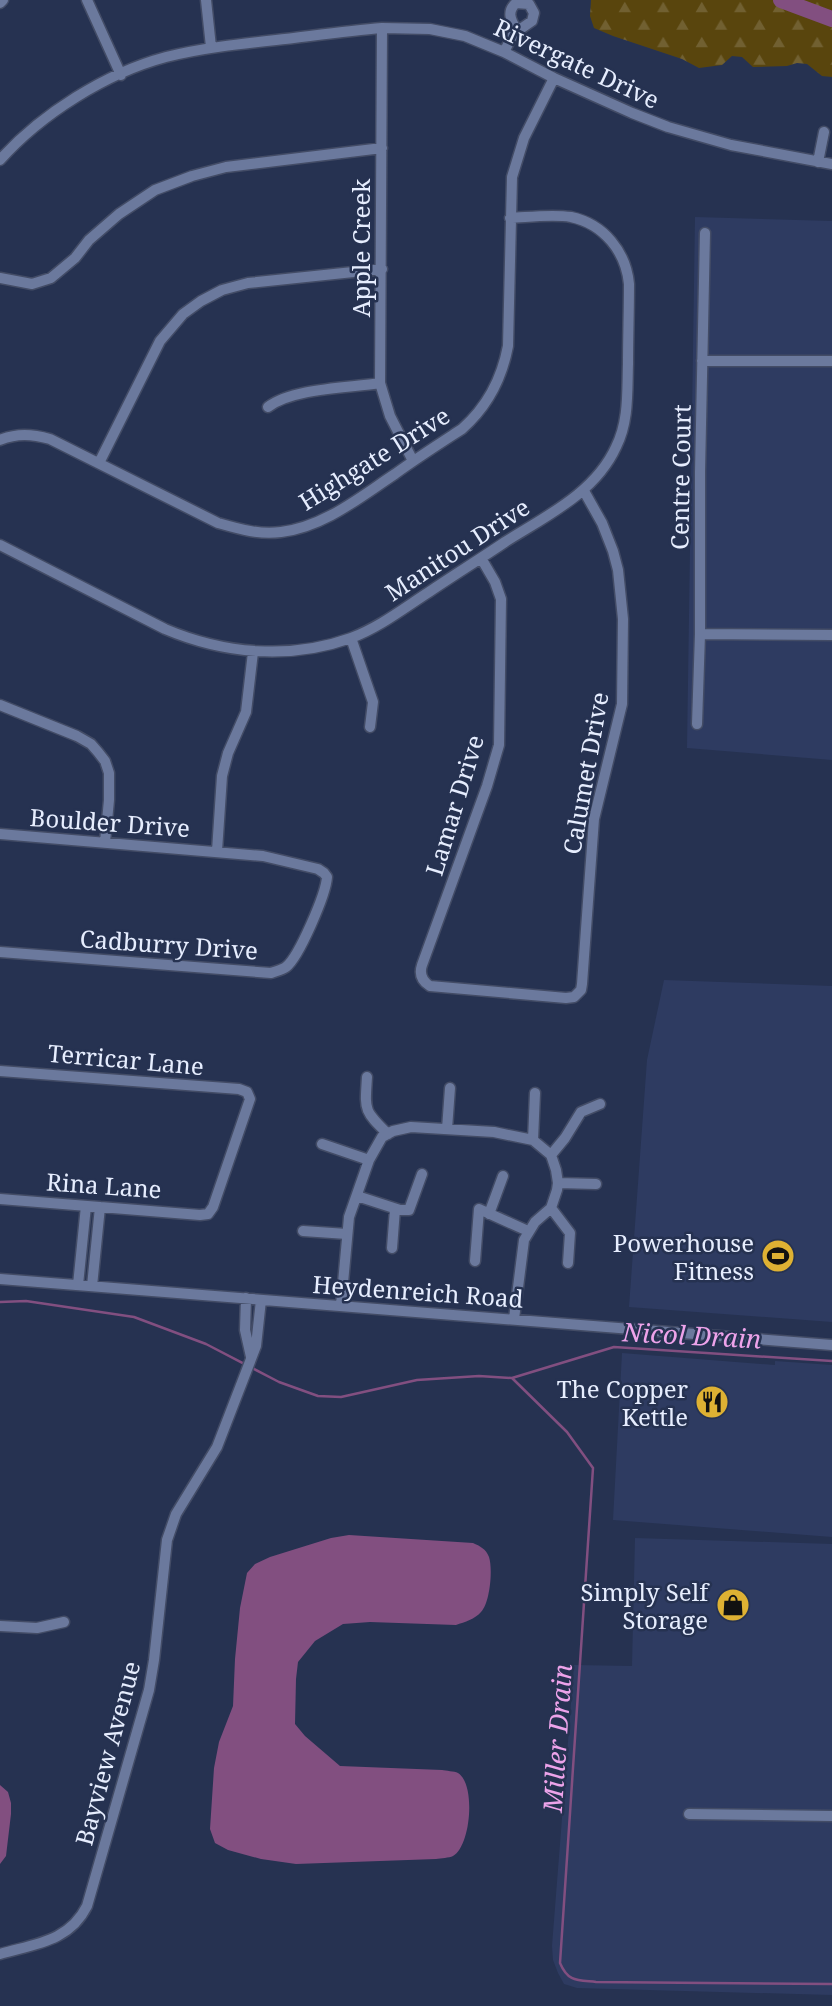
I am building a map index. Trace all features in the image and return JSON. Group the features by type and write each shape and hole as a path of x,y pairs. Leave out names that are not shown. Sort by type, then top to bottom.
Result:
{"street":[{"path":"87,0 121,75"},
{"path":"206,0 211,47"},
{"name":"Rivergate Drive","path":"0,160 19,140 58,108 121,75 163,58 211,47 382,27 408,27 466,36 632,113 687,134 832,164"},
{"name":"Apple Creek","path":"382,27 380,383 390,416 413,461"},
{"path":"504,52 516,29"},
{"name":"Highgate Drive","path":"0,440 13,435 50,439 218,523 259,533 311,525 350,503 468,424 489,398 499,379 506,358 509,333 512,177 532,119 554,78"},
{"path":"818,162 824,132"},
{"path":"0,278 32,284 51,278 119,214 155,190 192,176 226,167 382,148"},
{"name":"Manitou Drive","path":"0,545 165,629 209,645 253,652 309,648 351,638 404,609 584,491 616,448 626,419 628,273 616,246 593,225 570,217 510,218"},
{"name":"Centre Court","path":"696,724 700,634 705,233"},
{"path":"99,463 160,341 175,322 193,307 222,290 248,283 382,269"},
{"path":"702,361 832,361"},
{"path":"268,407 296,394 380,383"},
{"name":"Calumet Drive","path":"423,980 435,987 565,998 574,997 581,990 596,809 622,704 621,590 616,561 602,523 584,491"},
{"name":"Lamar Drive","path":"423,980 420,970 499,745 501,599 481,558"},
{"path":"700,634 832,635"},
{"path":"351,638 373,702 370,727"},
{"path":"217,851 222,776 228,753 246,712 253,652"},
{"path":"0,705 76,736 91,744 105,761 109,773 105,842"},
{"name":"Boulder Drive","path":"0,834 217,851"},
{"name":"Cadburry Drive","path":"0,953 249,972 271,973 286,967 299,952 327,884 327,877 318,869 263,856 217,851"},
{"name":"Terricar Lane","path":"0,1071 239,1089 247,1092 250,1104 214,1207 204,1215"},
{"path":"367,1077 368,1113 387,1133"},
{"path":"447,1129 450,1088"},
{"path":"533,1140 535,1093"},
{"path":"551,1155 581,1112 600,1104"},
{"path":"341,1305 349,1217 378,1142 387,1133 411,1127 447,1129 508,1134 533,1140 551,1155 555,1163 558,1183 551,1208 528,1231 522,1250 514,1319"},
{"path":"322,1144 369,1160"},
{"path":"357,1196 395,1209 409,1210 422,1174"},
{"path":"489,1214 503,1176"},
{"path":"558,1183 596,1184"},
{"name":"Rina Lane","path":"0,1199 204,1215"},
{"path":"78,1285 86,1206"},
{"path":"92,1286 100,1207"},
{"path":"551,1208 570,1233 568,1263"},
{"path":"392,1248 395,1209"},
{"path":"475,1261 479,1209 528,1231"},
{"path":"303,1231 347,1234"},
{"name":"Heydenreich Road","path":"0,1279 832,1345"},
{"path":"246,1298 245,1330 251,1357"},
{"name":"Bayview Avenue","path":"0,1954 53,1939 75,1923 87,1906 149,1690 167,1540 176,1514 217,1447 258,1340 261,1300"},
{"path":"0,1626 37,1628 64,1622"},
{"path":"689,1814 832,1816"}],"shaded area":[{"path":"695,217 832,221 832,760 687,748"},
{"path":"664,980 832,986 832,1322 629,1307 647,1060"},
{"path":"622,1353 775,1365 775,1361 832,1365 832,1537 613,1520"},
{"path":"349,1535 473,1543 482,1548 489,1557 489,1594 484,1608 473,1618 456,1625 370,1622 343,1624 315,1641 298,1662 295,1724 340,1766 442,1770 458,1773 464,1779 469,1801 467,1828 459,1850 451,1857 296,1864 261,1859 228,1850 215,1843 210,1829 214,1768 219,1742 233,1706 240,1608 247,1573 255,1564 270,1557"},
{"path":"635,1538 832,1544 832,1995 577,1988 564,1984 558,1973 552,1946 574,1665 632,1666"},
{"path":"0,1785 8,1792 11,1814 6,1856 0,1864"}],"green space":[{"path":"591,0 832,0 832,77 822,76 807,64 753,67 742,57 732,56 722,65 699,68 682,59 594,28 590,16"}],"waterway":[{"path":"781,0 832,19"},
{"name":"Miller Drain","path":"0,1302 26,1301 134,1317 206,1344 279,1382 318,1396 341,1397 417,1380 479,1376 512,1378 614,1347 832,1361"},
{"name":"Miller Drain","path":"512,1378 567,1432 593,1468 560,1963 563,1969 574,1979 596,1982 832,1984"}],"place":[{"name":"Powerhouse Fitness","path":"778,1256"},
{"name":"The Copper Kettle","path":"712,1402"},
{"name":"Simply Self Storage","path":"733,1605"}],"water label":[{"name":"Nicol Drain","path":"692,1335"}]}
